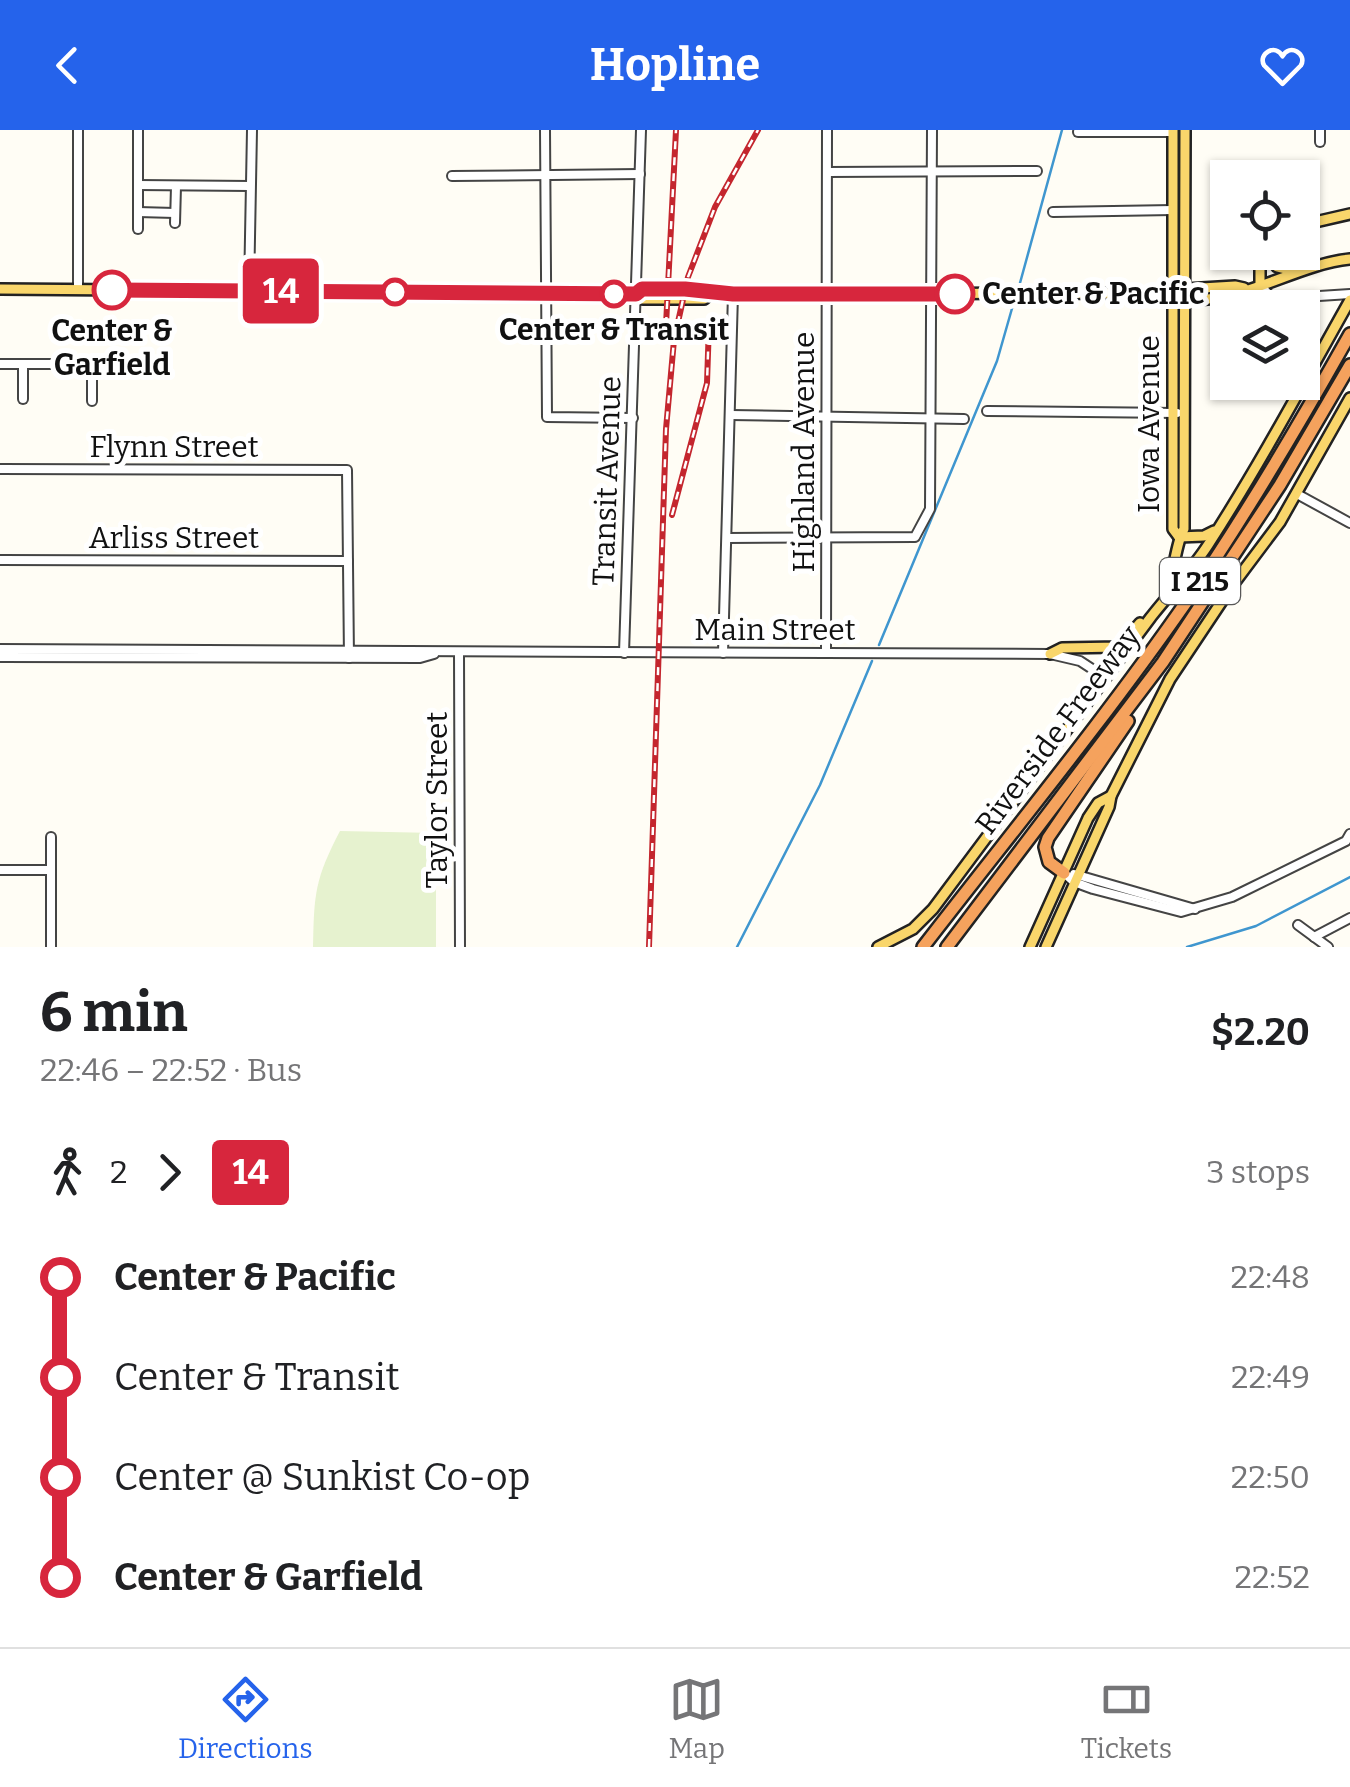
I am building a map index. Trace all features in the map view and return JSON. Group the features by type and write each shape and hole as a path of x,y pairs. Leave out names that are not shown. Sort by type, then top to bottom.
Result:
{"highway":[{"name":"Riverside Freeway","path":"924,947 1105,714 1188,599 1300,424 1350,334"},
{"name":"Riverside Freeway","path":"947,947 1162,662 1280,485 1350,365"},
{"path":"1072,877 1049,862 1045,847 1048,838 1156,680 1162,662"}],"main road":[{"name":"Iowa Avenue","path":"1180,413 1186,294 1186,130"},
{"name":"Iowa Avenue","path":"1161,605 1175,567 1179,536 1184,530 1174,294 1173,131"},
{"path":"1320,220 1350,214"},
{"path":"0,289 636,294 643,298 704,299 710,294 1186,294 1260,285 1350,259"},
{"path":"1260,270 1260,285"},
{"path":"1295,270 1301,271"},
{"path":"878,947 901,938 932,910 1181,582 1217,530 1350,297"},
{"path":"1046,947 1072,877 1088,818 1098,802 1110,796 1158,699 1297,494 1350,398"},
{"path":"1179,536 1204,536 1217,530"},
{"path":"1050,654 1062,648 1119,647 1139,624 1152,617"},
{"path":"1030,947 1072,877"}],"street":[{"path":"78,130 78,290"},
{"path":"138,130 138,230"},
{"path":"250,291 252,130"},
{"path":"545,130 547,417 632,418"},
{"name":"Transit Avenue","path":"624,653 641,130"},
{"name":"Highland Avenue","path":"826,653 827,130"},
{"path":"727,538 915,537 930,510 932,130"},
{"path":"1320,130 1320,142"},
{"path":"1078,132 1173,131"},
{"path":"827,172 1037,171"},
{"path":"452,176 640,174"},
{"path":"138,185 250,186"},
{"path":"175,224 176,186"},
{"path":"1053,212 1173,210"},
{"path":"138,212 176,213"},
{"path":"1260,285 1273,299 1350,297"},
{"path":"723,653 733,294"},
{"path":"0,364 92,364 92,401"},
{"path":"23,364 23,399"},
{"path":"987,411 1180,413"},
{"path":"731,415 964,418"},
{"name":"Flynn Street","path":"0,469 347,470 348,561"},
{"path":"1297,494 1350,523"},
{"name":"Arliss Street","path":"0,560 348,561"},
{"path":"348,561 349,654"},
{"name":"Main Street","path":"0,649 420,658 438,653 1050,654 1080,661 1106,678"},
{"name":"Taylor Street","path":"459,653 460,947"},
{"name":"Main Street","path":"0,657 349,654"},
{"path":"1072,877 1181,912 1232,897 1348,837 1350,850"},
{"path":"51,838 51,947"},
{"path":"0,870 51,870"},
{"path":"1314,937 1350,918"},
{"path":"1298,924 1328,947"}],"green space":[{"path":"340,831 436,833 436,947 313,947 318,887"}],"waterway":[{"path":"1020,283 1062,130"},
{"path":"879,645 997,361 1013,305"},
{"path":"737,947 820,785 872,661"},
{"path":"1187,947 1256,926 1350,877"}],"railway":[{"path":"666,325 676,130"},
{"path":"649,947 666,429 674,340 688,277 715,207 758,130"},
{"path":"672,515 707,383 709,324"}],"bus line":[{"name":"14","path":"112,290 636,294 642,289 704,289 710,294 955,294"}],"place":[{"name":"Center & Garfield","path":"112,290"},
{"name":"Center & Transit","path":"614,294"},
{"name":"Center & Pacific","path":"955,294"}]}
